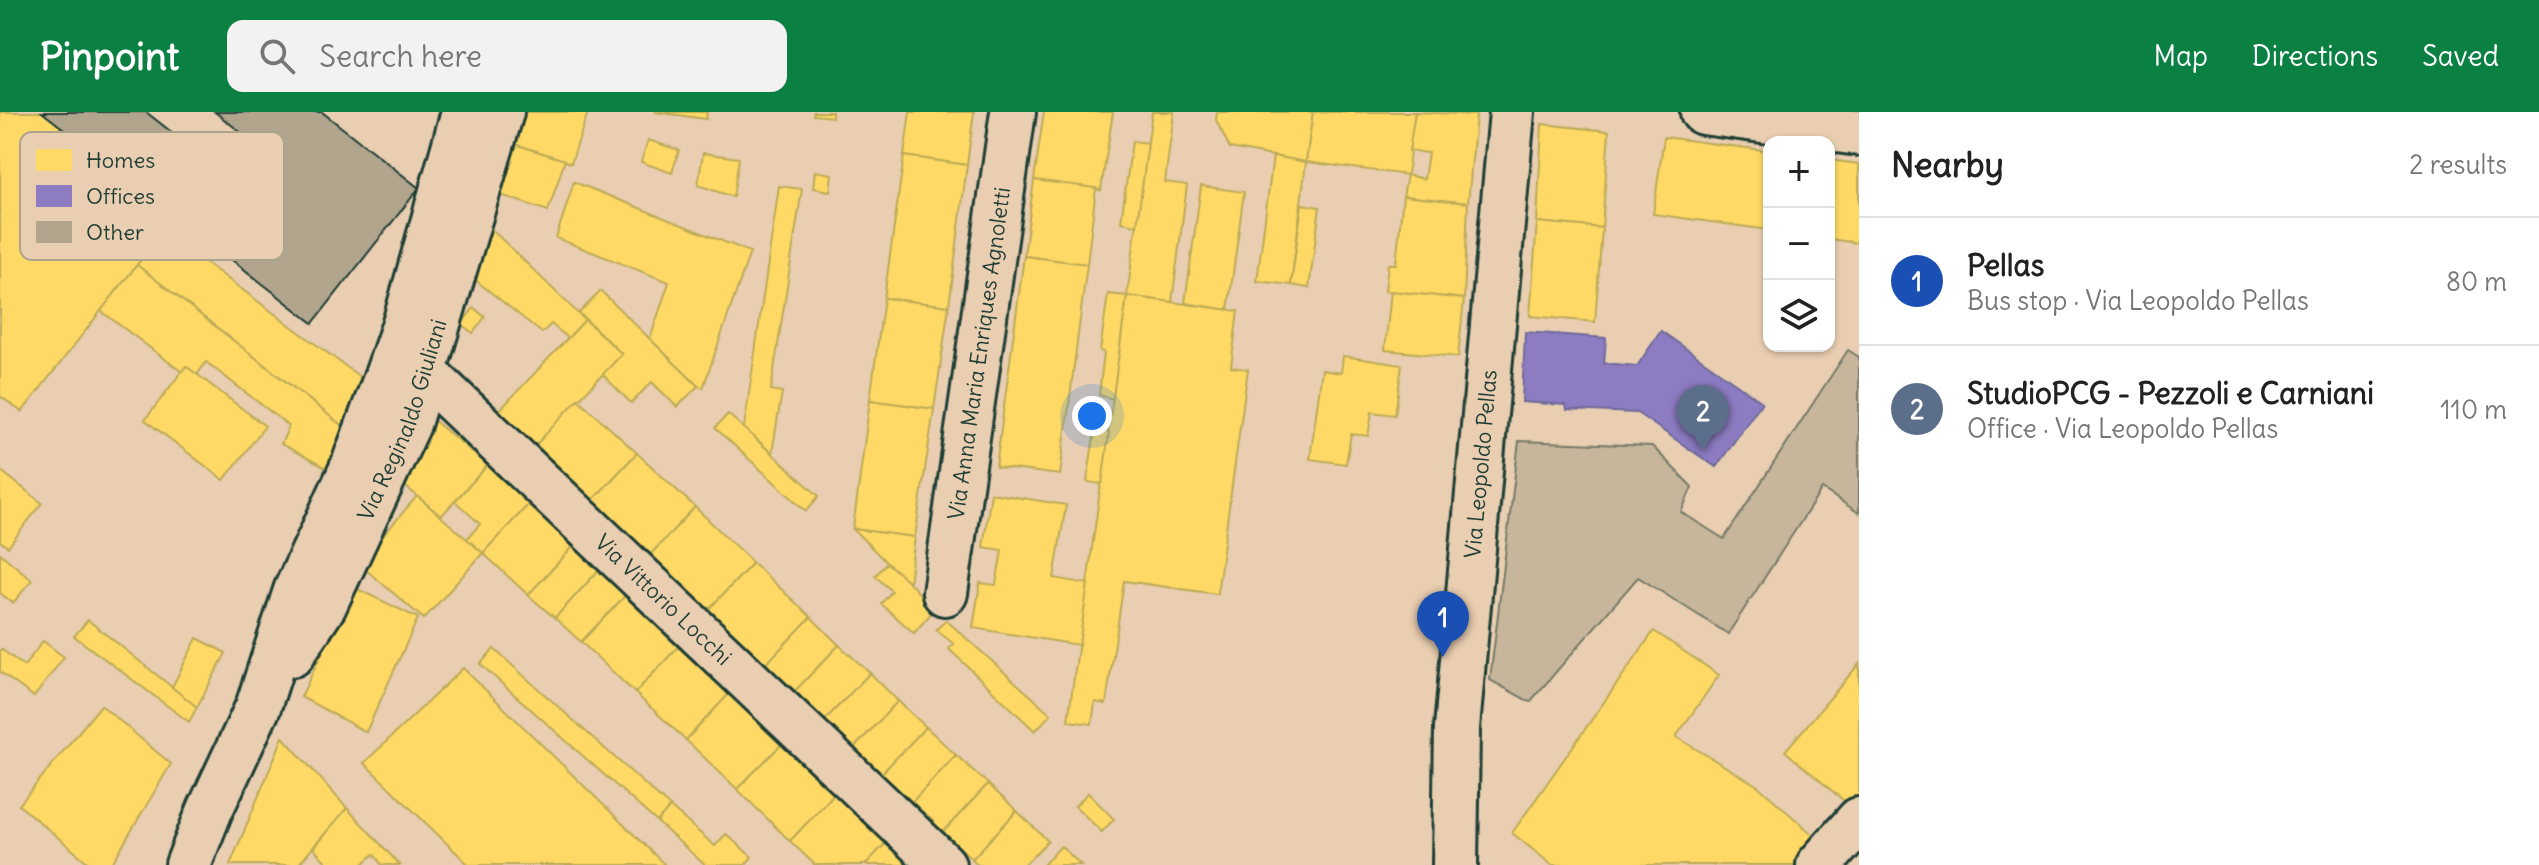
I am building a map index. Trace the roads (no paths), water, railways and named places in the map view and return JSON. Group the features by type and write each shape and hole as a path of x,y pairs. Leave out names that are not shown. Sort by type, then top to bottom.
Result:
{"street":[{"name":"Via Reginaldo Giuliani","path":"188,865 258,707 296,591 353,467 406,321 464,112"},
{"name":"Via Reginaldo Giuliani","path":"258,707 324,605 408,424 501,112"},
{"name":"Via Anna Maria Enriques Agnoletti","path":"945,593 1013,112"},
{"name":"Via Leopoldo Pellas","path":"1455,850 1457,728 1512,112"},
{"path":"1703,112 1859,133"},
{"name":"Via Vittorio Locchi","path":"406,321 425,373 943,865"},
{"path":"1819,865 1859,820"},
{"path":"1455,850 1484,865"}],"place":[{"name":"StudioPCG - Pezzoli e Carniani","path":"1703,451"},
{"name":"Pellas","path":"1443,657"}]}
